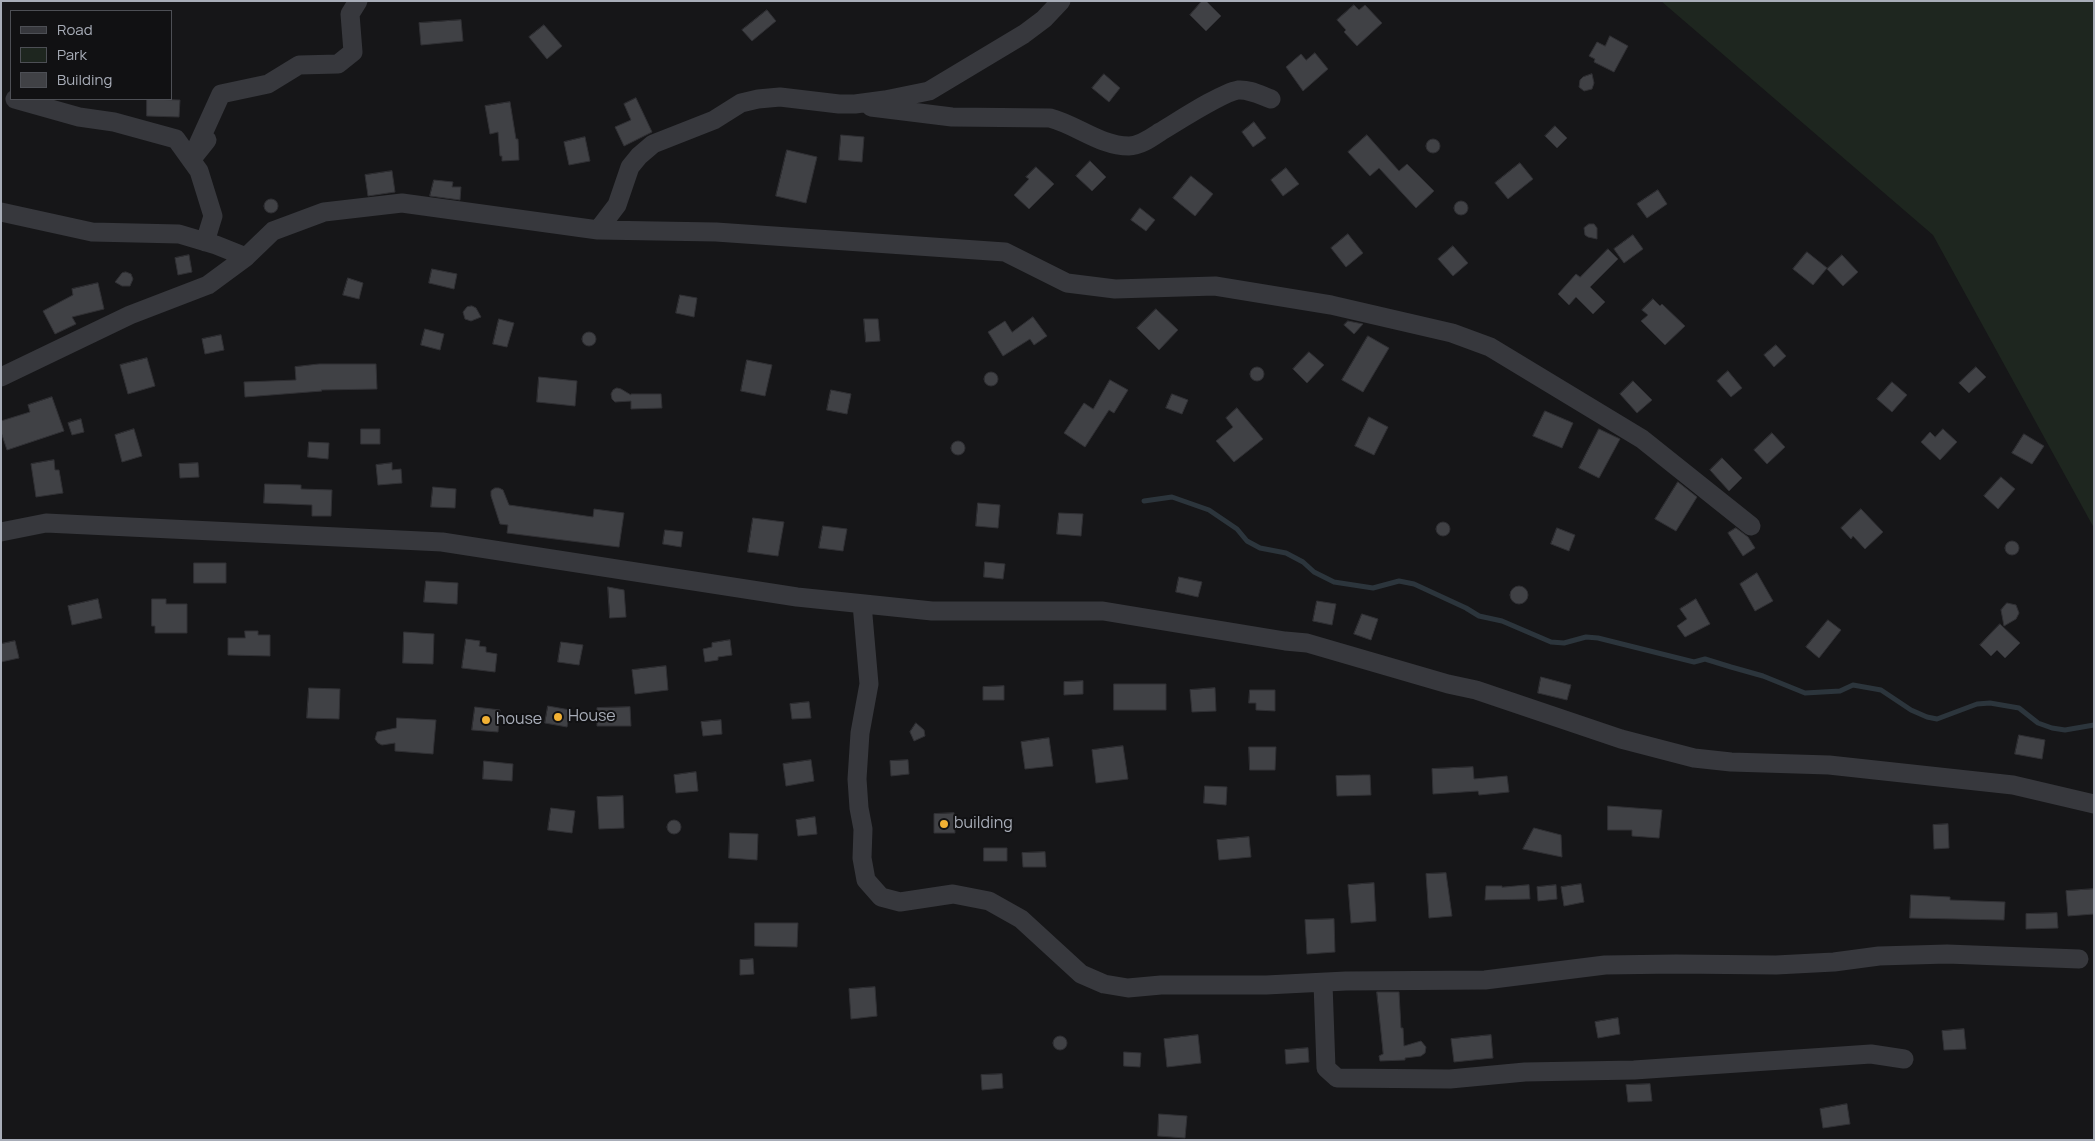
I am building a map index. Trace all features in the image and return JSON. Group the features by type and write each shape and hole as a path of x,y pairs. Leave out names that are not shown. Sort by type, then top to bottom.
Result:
{"street":[{"path":"191,160 221,94 268,84 300,65 338,64 353,52 350,14 358,1"},
{"path":"598,230 617,205 630,168 639,156 653,144 714,120 741,103 758,99 780,97 855,104 928,91 1024,34 1044,19 1061,1"},
{"path":"855,104 933,115 1050,118 1064,121 1097,139 1131,146 1144,142 1198,110 1237,90 1249,91 1271,99"},
{"path":"19,100 79,117 114,122 176,139 198,170 213,216 205,242"},
{"path":"191,160 207,140"},
{"path":"1,377 130,315 208,284 246,257 273,231 324,212 402,203 598,230 716,232 1006,252 1067,283 1115,289 1215,286 1330,305 1452,333 1490,346 1642,439 1751,526"},
{"path":"1,212 92,232 179,234 246,257"},
{"path":"1,532 46,523 442,542 797,597 862,604 932,611 1103,611 1286,642 1308,643 1448,684 1476,690 1621,740 1694,758 1731,762 1829,765 2013,785 2094,804"},
{"path":"862,604 869,684 860,734 857,779 863,829 862,858 866,880 881,897 900,902 953,894 989,901 1021,919 1081,974 1104,984 1128,988 1161,985 1485,980 1605,966 1676,964 1776,965 1834,962 1879,956 1947,954 2079,959"},
{"path":"1323,983 1326,1068 1337,1078 1450,1079 1525,1072 1634,1070 1871,1054 1904,1059"}],"green space":[{"path":"1661,1 2094,1 2094,528 1933,235"}],"building":[{"path":"1202,1 1206,1 1221,16 1206,31 1190,15"},
{"path":"1354,5 1359,10 1365,5 1382,23 1357,46 1344,32 1346,30 1337,20"},
{"path":"767,10 776,21 752,41 742,30"},
{"path":"461,20 463,41 421,45 419,23"},
{"path":"544,25 562,46 547,59 529,37"},
{"path":"1610,36 1628,46 1614,72 1594,62 1595,59 1589,56 1597,42 1605,46"},
{"path":"1315,53 1328,69 1303,91 1286,67 1301,54 1306,60"},
{"path":"1104,74 1120,88 1109,102 1092,88"},
{"path":"1592,74 1594,83 1592,89 1584,91 1579,87 1580,80"},
{"path":"636,98 652,132 624,146 615,127 631,120 624,104"},
{"path":"147,100 180,100 179,117 147,116"},
{"path":"510,102 516,139 518,139 519,160 502,161 498,132 490,134 485,106"},
{"path":"1254,122 1266,138 1253,147 1242,132"},
{"path":"1555,126 1567,138 1557,148 1545,136"},
{"path":"841,135 864,137 862,162 839,160"},
{"path":"1367,135 1399,171 1407,164 1434,191 1416,208 1379,168 1370,176 1348,152"},
{"path":"585,137 590,161 569,165 564,142"},
{"path":"1430,139 1436,139 1440,146 1436,153 1430,153 1426,149 1426,143"},
{"path":"787,150 817,157 806,203 776,196"},
{"path":"1090,161 1106,177 1092,191 1076,176"},
{"path":"1520,163 1533,179 1508,199 1495,183"},
{"path":"1036,167 1054,184 1029,209 1014,195 1029,179 1026,177"},
{"path":"1286,168 1299,184 1283,196 1271,180"},
{"path":"392,171 395,192 368,196 365,175"},
{"path":"1191,176 1213,194 1195,216 1173,198"},
{"path":"434,180 453,182 452,187 461,187 460,200 430,196"},
{"path":"1658,190 1667,204 1647,218 1637,204"},
{"path":"268,199 274,199 278,206 274,213 268,213 264,209 264,203"},
{"path":"1458,201 1464,201 1468,208 1464,215 1458,215 1454,211 1454,205"},
{"path":"1140,208 1155,220 1146,231 1131,220"},
{"path":"1589,224 1594,224 1597,228 1597,239 1585,235 1584,228"},
{"path":"1348,234 1363,253 1346,267 1331,248"},
{"path":"1633,235 1643,249 1624,263 1614,249"},
{"path":"1453,246 1468,263 1453,276 1438,259"},
{"path":"1608,249 1618,259 1590,287 1605,302 1593,314 1576,297 1569,305 1558,294 1576,274 1580,277"},
{"path":"1807,252 1827,268 1813,285 1793,269"},
{"path":"189,255 192,272 178,275 175,258"},
{"path":"1842,255 1858,272 1843,286 1827,269"},
{"path":"432,269 457,274 454,289 429,283"},
{"path":"122,273 131,274 133,279 130,286 122,286 115,282"},
{"path":"348,278 363,283 359,299 343,295"},
{"path":"98,283 104,309 72,317 76,324 55,334 43,311 73,295 72,289"},
{"path":"680,295 697,298 694,317 676,313"},
{"path":"1653,299 1660,306 1662,304 1685,326 1665,345 1641,321 1648,315 1642,310"},
{"path":"472,306 476,308 481,317 471,321 465,319 463,312 467,307"},
{"path":"1156,309 1178,330 1159,350 1137,328"},
{"path":"1033,317 1047,336 1034,345 1030,339 1003,356 988,332 1005,321 1012,332"},
{"path":"499,319 514,323 507,347 493,344"},
{"path":"864,319 878,319 880,341 866,342"},
{"path":"1348,321 1363,324 1354,334 1344,325"},
{"path":"425,329 444,334 440,350 421,345"},
{"path":"586,332 592,332 596,339 592,346 586,346 582,342 582,336"},
{"path":"221,335 224,350 205,354 202,339"},
{"path":"1368,336 1389,348 1363,392 1342,380"},
{"path":"1776,345 1786,356 1774,367 1764,355"},
{"path":"1309,352 1324,365 1307,383 1293,369"},
{"path":"147,358 155,386 128,394 120,365"},
{"path":"747,360 772,365 765,396 741,391"},
{"path":"319,364 376,364 377,389 321,390 245,397 244,382 296,380 295,367"},
{"path":"1254,367 1260,367 1264,374 1260,381 1254,381 1250,377 1250,371"},
{"path":"1976,367 1986,377 1969,393 1959,383"},
{"path":"1728,371 1742,388 1731,397 1717,381"},
{"path":"988,372 994,372 998,379 994,386 988,386 984,382 984,376"},
{"path":"539,377 577,381 575,406 537,402"},
{"path":"1110,380 1128,390 1114,413 1109,410 1085,447 1064,433 1084,403 1093,409"},
{"path":"1633,381 1652,400 1637,413 1620,394"},
{"path":"1892,382 1907,395 1892,412 1877,399"},
{"path":"617,388 631,395 661,394 662,408 631,409 631,401 615,402 611,394"},
{"path":"831,390 851,394 847,414 827,410"},
{"path":"1172,394 1188,400 1182,414 1166,408"},
{"path":"52,397 64,431 7,450 1,432 1,421 30,412 28,405"},
{"path":"1237,408 1263,439 1234,462 1216,441 1233,427 1226,418"},
{"path":"1545,411 1573,423 1562,448 1533,436"},
{"path":"1369,417 1388,427 1374,455 1355,446"},
{"path":"81,419 84,432 72,435 68,423"},
{"path":"134,429 142,456 122,462 115,435"},
{"path":"361,429 380,429 380,444 361,444"},
{"path":"1599,429 1620,439 1599,478 1579,468"},
{"path":"1943,429 1957,442 1940,460 1921,442 1930,432 1935,437"},
{"path":"1772,433 1785,447 1767,464 1754,450"},
{"path":"2024,434 2044,446 2032,464 2012,453"},
{"path":"955,441 961,441 965,448 961,455 955,455 951,451 951,445"},
{"path":"309,442 329,443 328,459 308,457"},
{"path":"1722,458 1742,478 1729,491 1710,470"},
{"path":"54,460 55,470 59,470 63,493 36,497 31,464"},
{"path":"198,463 199,477 180,478 179,464"},
{"path":"392,463 392,470 401,469 402,483 378,485 376,465"},
{"path":"2001,477 2015,489 1998,509 1984,496"},
{"path":"1678,482 1697,497 1676,531 1655,519"},
{"path":"265,484 301,485 301,489 332,490 331,516 312,516 312,505 264,503"},
{"path":"433,487 456,489 455,508 431,507"},
{"path":"495,488 503,490 509,505 593,517 594,509 624,513 619,547 507,533 508,525 500,524 491,496 491,491"},
{"path":"978,503 1000,505 998,528 976,526"},
{"path":"1861,509 1883,532 1865,549 1853,536 1851,539 1841,528"},
{"path":"1059,513 1083,514 1081,536 1057,534"},
{"path":"753,518 784,522 778,556 748,552"},
{"path":"1440,522 1446,522 1450,529 1446,536 1440,536 1436,532 1436,526"},
{"path":"823,526 847,529 843,551 819,548"},
{"path":"1557,528 1575,535 1569,551 1551,544"},
{"path":"1736,528 1748,537 1755,548 1743,556 1728,533"},
{"path":"665,530 683,532 681,547 663,544"},
{"path":"2009,541 2015,541 2019,548 2015,555 2009,555 2005,551 2005,545"},
{"path":"985,562 1005,564 1003,579 984,577"},
{"path":"194,563 226,563 226,583 194,583"},
{"path":"1757,573 1773,601 1755,611 1740,584"},
{"path":"1179,577 1202,582 1198,597 1176,592"},
{"path":"426,581 458,583 457,604 424,602"},
{"path":"1515,586 1523,586 1528,591 1526,602 1515,604 1510,599 1510,591"},
{"path":"608,587 624,590 626,617 610,618"},
{"path":"98,599 102,618 72,625 68,606"},
{"path":"152,599 166,599 166,604 187,604 187,633 155,633 155,626 152,626"},
{"path":"1696,599 1710,624 1685,637 1677,626 1687,619 1680,609"},
{"path":"1317,601 1336,604 1332,625 1313,621"},
{"path":"2007,603 2016,605 2019,613 2016,619 2004,626 2001,610"},
{"path":"1362,614 1378,619 1371,640 1354,634"},
{"path":"1828,620 1841,630 1819,658 1806,647"},
{"path":"2000,624 2020,643 2005,658 1997,650 1991,656 1980,645"},
{"path":"245,631 258,631 258,635 270,635 270,656 228,655 228,638 245,638"},
{"path":"404,632 434,634 433,664 403,663"},
{"path":"466,639 480,641 479,646 486,647 486,652 497,654 495,672 462,668"},
{"path":"730,640 732,655 718,657 718,660 705,662 703,649 712,647 712,643"},
{"path":"15,641 19,658 1,662 1,644"},
{"path":"561,642 583,645 579,665 558,662"},
{"path":"666,666 668,690 635,694 632,670"},
{"path":"1541,677 1571,685 1567,700 1538,693"},
{"path":"1083,681 1083,694 1064,695 1064,682"},
{"path":"1114,684 1166,684 1166,710 1114,710"},
{"path":"1004,686 1004,700 983,700 983,687"},
{"path":"309,688 340,689 339,719 307,718"},
{"path":"1215,688 1216,711 1192,712 1190,690"},
{"path":"1250,690 1275,690 1275,711 1256,710 1256,703 1249,703"},
{"path":"809,702 811,718 792,719 790,704"},
{"name":"House","path":"548,706 570,710 567,727 545,723"},
{"name":"house","path":"475,707 500,710 498,732 472,730"},
{"path":"630,707 631,726 597,726 597,708"},
{"path":"397,718 436,720 433,754 395,751 395,743 382,745 378,743 375,739 377,732 396,728"},
{"path":"721,720 722,734 703,736 701,722"},
{"path":"916,723 924,730 925,736 914,741 910,732"},
{"path":"2019,735 2045,740 2042,759 2015,754"},
{"path":"1049,738 1053,766 1025,769 1021,742"},
{"path":"1123,746 1128,779 1096,783 1092,750"},
{"path":"1249,747 1276,747 1275,770 1250,770"},
{"path":"811,760 814,781 786,786 783,764"},
{"path":"908,760 909,774 891,776 890,761"},
{"path":"484,761 513,764 512,781 483,779"},
{"path":"1473,767 1474,779 1507,776 1509,792 1479,795 1478,791 1433,794 1432,769"},
{"path":"696,772 698,791 676,793 674,775"},
{"path":"1370,775 1371,795 1337,796 1336,776"},
{"path":"1205,786 1227,787 1226,805 1204,803"},
{"path":"623,796 624,828 599,829 597,797"},
{"path":"1608,806 1662,810 1659,838 1632,836 1632,830 1608,830"},
{"path":"551,808 575,811 572,833 548,830"},
{"name":"building","path":"954,813 955,833 934,833 934,814"},
{"path":"815,817 817,834 798,836 796,820"},
{"path":"671,820 677,820 681,827 677,834 671,834 667,830 667,824"},
{"path":"1948,824 1949,848 1934,849 1933,825"},
{"path":"1534,828 1561,835 1562,857 1523,849"},
{"path":"730,833 758,834 757,860 729,858"},
{"path":"1249,837 1251,857 1219,860 1217,840"},
{"path":"984,848 1007,848 1007,861 984,861"},
{"path":"1045,852 1046,867 1023,867 1022,853"},
{"path":"1446,873 1452,916 1429,918 1426,874"},
{"path":"1374,883 1376,921 1351,923 1348,885"},
{"path":"1581,884 1584,902 1564,906 1561,887"},
{"path":"1529,885 1530,899 1485,900 1486,886"},
{"path":"1556,885 1557,899 1538,901 1537,887"},
{"path":"2094,889 2094,914 2068,916 2066,891"},
{"path":"1911,895 1950,897 1950,900 2005,902 2004,920 1910,918"},
{"path":"2057,913 2058,928 2026,929 2026,914"},
{"path":"1334,919 1335,952 1307,954 1305,920"},
{"path":"755,923 798,923 797,947 755,946"},
{"path":"753,959 754,974 740,975 740,960"},
{"path":"875,987 877,1016 851,1019 849,989"},
{"path":"1377,992 1399,992 1404,1046 1421,1041 1426,1047 1425,1053 1421,1056 1405,1058 1405,1060 1380,1061 1379,1056 1383,1054"},
{"path":"1618,1018 1620,1034 1598,1038 1595,1022"},
{"path":"1964,1029 1966,1049 1944,1050 1942,1031"},
{"path":"1198,1035 1201,1063 1167,1067 1164,1039"},
{"path":"1491,1035 1493,1058 1454,1062 1451,1039"},
{"path":"1057,1036 1063,1036 1067,1043 1063,1050 1057,1050 1053,1046 1053,1040"},
{"path":"1308,1048 1309,1062 1286,1064 1285,1050"},
{"path":"1124,1052 1141,1053 1140,1067 1124,1066"},
{"path":"1002,1074 1003,1088 982,1090 981,1075"},
{"path":"1650,1084 1652,1101 1628,1102 1626,1085"},
{"path":"1847,1104 1850,1124 1823,1128 1820,1109"},
{"path":"1159,1114 1187,1116 1185,1138 1158,1136"}],"waterway":[{"path":"1144,501 1172,497 1209,510 1237,529 1247,541 1260,548 1286,553 1303,562 1314,572 1334,582 1373,588 1399,581 1414,584 1479,616 1502,621 1551,642 1564,643 1586,637 1598,638 1694,662 1705,659 1763,676 1805,693 1840,691 1853,685 1881,690 1911,710 1937,719 1977,704 1990,703 2019,708 2038,723 2052,728 2065,730 2094,725"}],"place":[{"name":"House","path":"558,717"},
{"name":"house","path":"486,720"},
{"name":"building","path":"944,824"}]}
